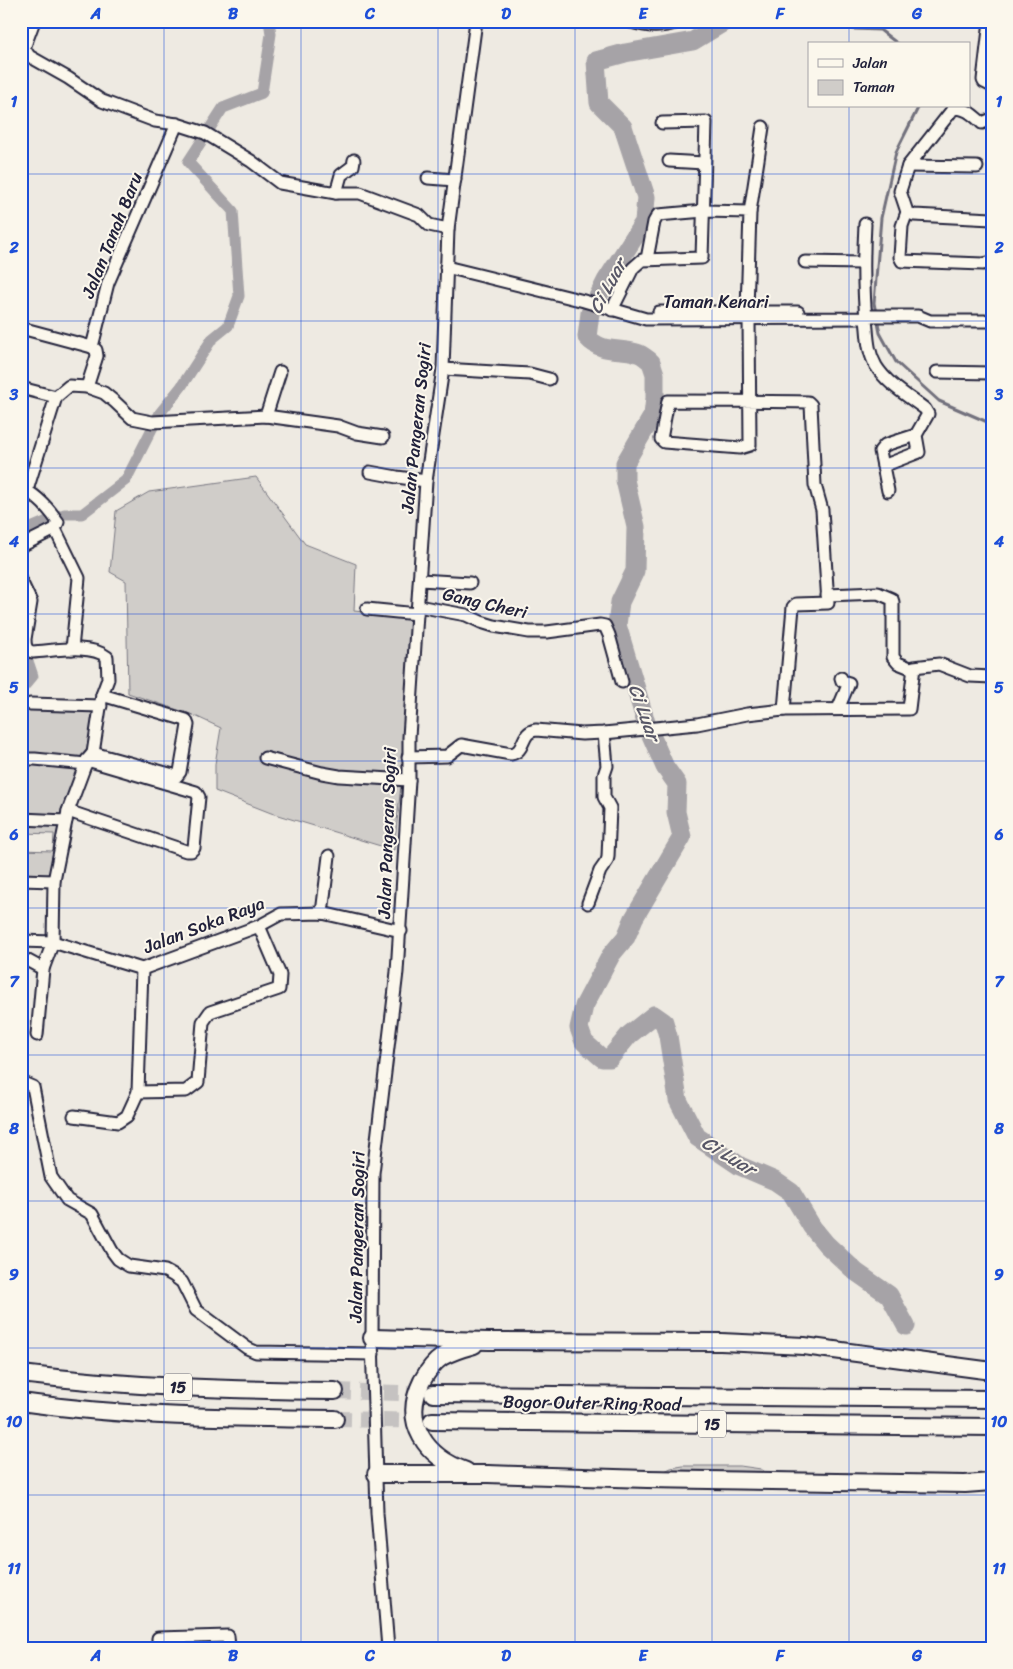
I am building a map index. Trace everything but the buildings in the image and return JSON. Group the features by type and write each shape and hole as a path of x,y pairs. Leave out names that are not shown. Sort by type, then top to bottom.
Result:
{"highway":[{"path":"372,1346 489,1341 721,1342 804,1346 992,1371"},
{"path":"488,1474 466,1471 448,1464 434,1454 422,1439 416,1422 414,1404 419,1387 427,1371 441,1358 458,1349 489,1341"},
{"name":"15","path":"21,1374 134,1386 223,1390 335,1391"},
{"name":"Bogor Outer Ring Road","path":"433,1394 992,1399"},
{"name":"15","path":"21,1402 129,1413 335,1419"},
{"name":"Bogor Outer Ring Road","path":"432,1421 992,1427"},
{"path":"376,1474 488,1474 965,1484 992,1482"}],"street":[{"path":"34,21 24,48 29,56 68,78 102,101 155,121 177,124 205,133 251,161 280,183 336,193 360,193 419,215 429,225 448,229"},
{"name":"Jalan Pangeran Sogiri","path":"388,1648 376,1513 372,1346 373,1173 398,972 417,610 426,481 443,370 448,229 476,21"},
{"path":"627,21 645,26 666,27 682,21"},
{"path":"990,21 983,80 992,86"},
{"path":"992,120 982,123 966,110 953,109 908,166 900,191 906,212 902,226 900,257 902,261 983,264 992,262"},
{"path":"607,309 633,268 642,260 702,258 706,122 662,123"},
{"name":"Jalan Tanah Baru","path":"87,387 96,356 96,350 92,347 108,283 177,124"},
{"path":"763,127 750,212 748,315 749,400 750,444 740,448 662,441 668,401 749,400 808,402 811,405 814,486 822,510 828,603 796,604 793,607 784,710"},
{"path":"336,193 341,175 353,166 354,160"},
{"path":"669,161 704,163"},
{"path":"908,166 977,167"},
{"path":"428,178 455,180"},
{"path":"647,259 654,222 658,215 704,211 750,212"},
{"path":"906,212 914,215 992,218"},
{"path":"865,224 862,263 869,353 876,367 893,385 925,409 928,414 916,435 919,452 883,466"},
{"path":"805,262 862,263"},
{"name":"Taman Kenari","path":"446,267 584,301 646,320 748,315 918,316 930,321 992,321"},
{"path":"918,316 928,314 992,315"},
{"path":"21,328 92,347"},
{"path":"443,370 530,374 549,379"},
{"path":"266,416 280,372"},
{"path":"937,372 992,373"},
{"path":"72,649 79,578 49,509 24,489 56,398 69,386 87,387 104,393 132,418 157,421 266,416 338,426 357,433 383,437"},
{"path":"21,388 56,398"},
{"path":"888,491 880,451 885,445 916,435"},
{"path":"370,472 397,478 426,481"},
{"path":"21,546 56,526"},
{"path":"420,580 470,582"},
{"path":"21,581 30,602 25,640 26,648 33,652 72,649 97,651 107,657 108,679 89,759 67,816 54,881 53,942 43,969 37,1035"},
{"path":"827,595 878,594 892,599 894,602 893,657 898,663 914,669"},
{"path":"367,609 417,610"},
{"name":"Gang Cheri","path":"417,610 466,615 487,624 529,632 605,626 610,635 622,682"},
{"path":"914,669 914,667 939,664 970,676 992,677"},
{"path":"408,757 447,756 461,745 511,754 516,753 519,751 526,734 536,730 582,734 604,733 661,728 784,710 910,709 914,669"},
{"path":"838,709 848,683 842,682 841,678"},
{"path":"21,759 89,759 177,776 180,772 188,725 186,720 102,700 30,704"},
{"path":"588,903 600,871 608,857 610,808 604,797 604,775 607,766 604,733"},
{"path":"265,758 322,774 409,780"},
{"path":"21,819 67,816 186,851 191,851 194,848 199,797 196,792 89,759"},
{"path":"322,913 329,856"},
{"path":"21,880 54,881"},
{"name":"Jalan Soka Raya","path":"21,941 53,942 142,969 259,926 281,914 322,913 401,931"},
{"path":"138,1092 186,1091 198,1082 203,1022 210,1012 279,989 280,975 259,926"},
{"path":"21,957 43,969"},
{"path":"74,1116 118,1122 127,1116 138,1092 142,969"},
{"path":"21,1082 33,1087 51,1177 67,1200 92,1214 118,1259 130,1266 165,1271 174,1276 182,1282 196,1310 247,1348 256,1352 372,1346"},
{"path":"158,1648 158,1638 228,1636 229,1648"}],"green space":[{"path":"256,477 305,544 356,564 354,611 419,618 394,850 271,813 215,791 215,764 221,728 193,715 128,693 126,581 110,572 116,511 149,492"},
{"path":"21,710 96,710 98,718 50,874 46,876 21,876 21,850 53,851 54,834 21,833"},
{"path":"683,1466 740,1466 761,1469 777,1481 647,1479 671,1468"}],"waterway":[{"path":"21,532 64,514 82,514 126,480 160,413 181,387 212,339 228,326 239,296 233,211 188,162 223,108 262,93 271,34 269,21"},
{"name":"Ci Luar","path":"726,21 693,41 625,53 596,61 599,103 623,127 646,197 644,222 606,281 590,313 587,337 605,348 641,354 651,362 655,374 653,415 625,463 625,480 636,527 635,571 620,602 617,625 647,726 665,767 677,784 676,812 682,837 634,918 626,937 611,955 584,1006 579,1028 584,1042 602,1058 610,1058 629,1035 654,1015 664,1022 678,1100 697,1137 740,1166 775,1181 791,1192 812,1227 826,1244 856,1272 889,1295 906,1326"},
{"path":"830,21 830,23 854,29 880,30 895,42"},
{"path":"918,108 896,152 881,218 874,303 880,333 896,362 939,401 992,424"},
{"path":"21,661 29,664 33,676 21,690"}],"tunnel":[{"path":"335,1391 430,1394"},
{"path":"335,1419 428,1421"}]}
